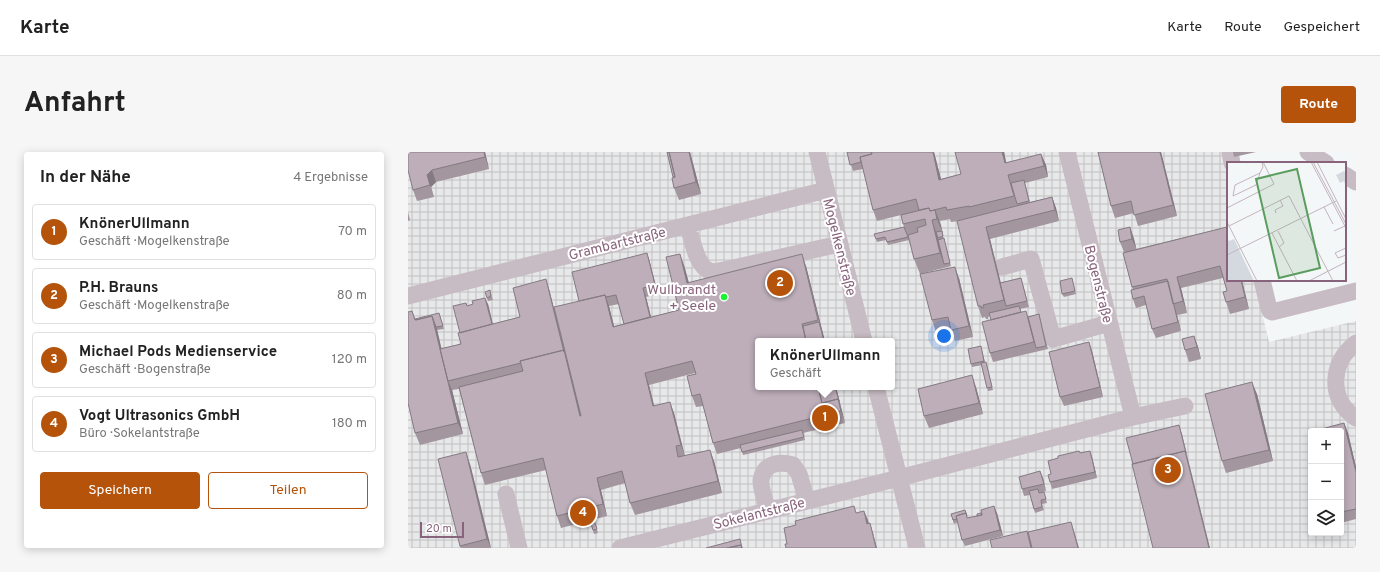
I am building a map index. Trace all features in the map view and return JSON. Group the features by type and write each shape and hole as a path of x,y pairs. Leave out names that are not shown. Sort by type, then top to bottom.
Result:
{"street":[{"name":"Mogelkenstraße","path":"817,152 863,338"},
{"name":"Bogenstraße","path":"1067,152 1133,417"},
{"path":"1230,152 1232,162"},
{"path":"1308,152 1324,162"},
{"path":"1346,176 1356,182"},
{"name":"Grambartstraße","path":"408,296 826,190"},
{"path":"688,226 700,264 711,272 839,244"},
{"path":"1002,267 1031,260 1053,339 1109,323"},
{"path":"1262,281 1269,309 1272,312 1356,291"},
{"path":"1356,343 1348,349 1340,361 1336,375 1336,389 1341,403 1350,414 1356,418"},
{"path":"877,390 917,548"},
{"path":"899,478 1133,417 1185,406"},
{"path":"768,511 760,481 766,469 774,463 793,465 799,474 807,501"},
{"name":"Sokelantstraße","path":"620,548 899,478"},
{"path":"506,494 519,548"}],"shaded area":[{"path":"408,152 1222,152 1227,171 1227,281 1254,281 1269,342 1356,321 1356,548 408,548"}],"building":[{"path":"408,152 484,152 485,157 432,170 427,175 430,185 413,190 408,170"},
{"path":"667,152 669,152 675,177 673,177"},
{"path":"669,152 689,152 696,182 674,188 672,178 675,177"},
{"path":"847,152 871,152 872,154 860,157 861,162 850,165"},
{"path":"871,152 933,152 939,180 961,174 955,152 1002,152 1005,163 1041,154 1044,166 1008,175 1014,196 969,207 947,210 946,207 930,211 929,208 919,210 916,199 873,210 860,157 872,154"},
{"path":"1098,152 1160,152 1173,205 1134,215 1131,201 1111,206"},
{"path":"1024,180 1029,201 1017,204 1011,183"},
{"path":"1052,197 1055,210 986,227 1004,300 983,305 984,307 982,308 981,306 978,306 957,221"},
{"path":"929,208 930,211 935,210 937,219 932,220 940,253 914,259 908,235 918,232 917,228 926,225 925,219 903,224 901,215"},
{"path":"904,227 908,237 887,242 885,237 876,239 874,234"},
{"path":"1130,227 1132,239 1120,242 1118,230"},
{"path":"1227,227 1227,281 1241,281 1245,297 1226,302 1223,292 1227,291 1220,266 1177,277 1183,301 1173,304 1167,279 1132,287 1123,253"},
{"path":"942,231 943,236 938,238 936,232"},
{"path":"944,238 950,263 944,264 938,240"},
{"path":"647,253 655,285 643,288 650,317 624,324 616,295 606,297 605,295 579,301 572,272"},
{"path":"680,254 687,283 802,254 818,320 802,324 805,338 755,338 755,390 819,390 822,403 838,399 841,411 713,443 700,394 692,396 687,376 696,374 692,361 645,373 653,406 670,402 681,445 676,446 678,457 710,450 718,481 630,503 622,471 597,478 603,504 557,516 543,458 481,473 459,387 523,371 520,361 564,350 581,416 554,307 605,295 613,327 679,310 666,257"},
{"path":"955,267 969,326 951,330 948,317 932,320 920,274"},
{"path":"1021,278 1027,301 1006,306 1000,283"},
{"path":"1072,278 1075,291 1062,294 1060,281"},
{"path":"546,279 564,350 520,361 521,363 448,381 440,349 461,344 458,333 520,317 513,288"},
{"path":"1168,281 1178,322 1152,329 1144,296 1133,299 1131,290"},
{"path":"490,290 491,296 487,298 485,292"},
{"path":"485,298 492,324 460,333 453,306 466,303 467,306 473,304 472,301"},
{"path":"1019,306 1021,312 991,320 989,313"},
{"path":"412,311 415,320 432,316 458,423 415,433 408,403 408,312"},
{"path":"1026,311 1034,342 990,353 982,322"},
{"path":"439,313 443,326 436,327 432,316 415,319"},
{"path":"1039,314 1046,346 1036,348 1028,317"},
{"path":"819,322 823,338 805,338 803,326"},
{"path":"1194,336 1197,347 1185,350 1182,339"},
{"path":"1089,342 1100,387 1060,397 1049,352"},
{"path":"981,346 984,361 971,364 968,349"},
{"path":"986,362 992,387 987,388 981,363"},
{"path":"972,375 979,403 924,416 918,389"},
{"path":"1252,382 1269,450 1222,461 1205,394"},
{"path":"819,390 836,390 839,401 838,399 822,403"},
{"path":"1344,423 1356,472 1356,509 1344,511 1344,428 1325,428"},
{"path":"1179,425 1186,453 1185,451 1133,464 1126,438"},
{"path":"802,430 804,437 742,452 740,445"},
{"path":"1079,451 1080,453 1090,451 1095,472 1050,482 1048,475 1051,474 1048,461 1058,458 1058,456"},
{"path":"1185,451 1209,548 1153,548 1132,464"},
{"path":"466,452 487,539 460,546 438,459"},
{"path":"1040,471 1044,484 1022,489 1019,477"},
{"path":"1038,489 1039,493 1044,492 1046,499 1041,500 1042,507 1034,509 1029,491"},
{"path":"854,506 856,513 864,511 867,524 870,523 876,548 786,548 785,544 787,544 784,528 796,525 795,521"},
{"path":"994,506 1000,530 962,540 956,516 966,513 967,518 982,515 981,510"},
{"path":"965,510 966,513 956,516 957,519 953,520 951,514"},
{"path":"1071,522 1078,548 1032,548 1028,532"},
{"path":"595,523 597,529 593,530 591,524"},
{"path":"1027,531 1031,548 992,548 990,540"},
{"path":"740,539 742,548 741,545 727,548 706,548"},
{"path":"741,545 742,548 727,548"}],"place":[{"name":"P.H. Brauns","path":"780,283"},
{"name":"Wullbrandt + Seele","path":"724,297"},
{"name":"KnönerUllmann","path":"825,418"},
{"name":"Michael Pods Medienservice","path":"1168,470"},
{"name":"Vogt Ultrasonics GmbH","path":"583,513"}]}
